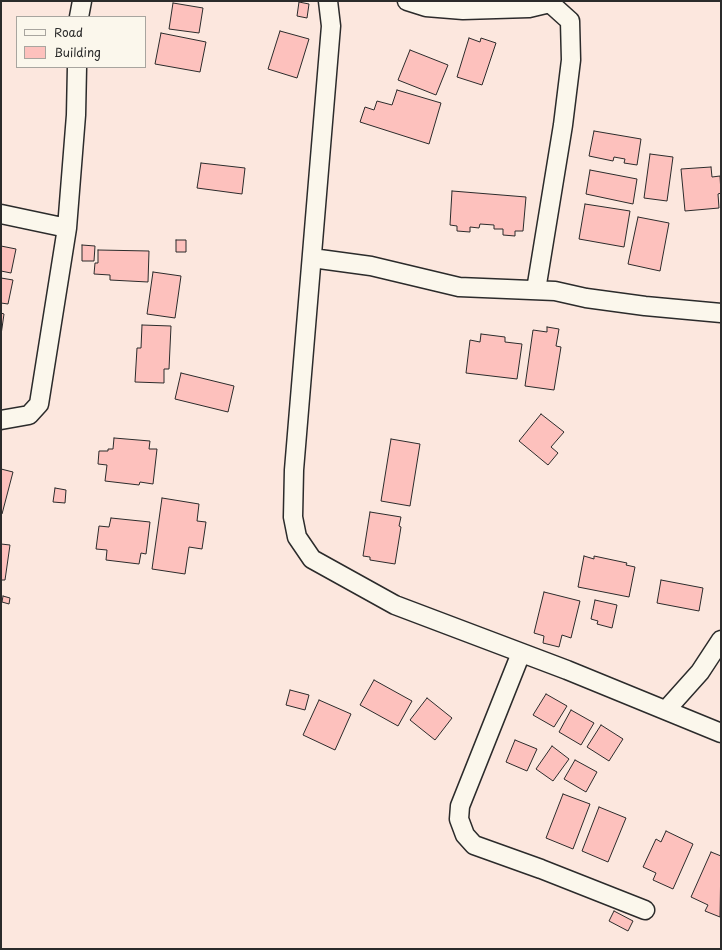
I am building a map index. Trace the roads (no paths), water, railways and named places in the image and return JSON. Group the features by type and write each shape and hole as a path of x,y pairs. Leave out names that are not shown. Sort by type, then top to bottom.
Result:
{"street":[{"path":"79,16 82,1"},
{"path":"328,1 331,26 294,470 293,517 297,537 312,559 395,605 521,653 721,733"},
{"path":"407,1 426,8 463,10 529,8 551,2 570,21 571,60 563,125 536,290"},
{"path":"1,420 29,414 39,404 67,228 76,114 77,68"},
{"path":"1,214 67,228"},
{"path":"312,258 371,266 459,287 555,291 586,298 645,306 721,313"},
{"path":"666,710 700,672 721,640"},
{"path":"521,653 460,806 459,819 465,835 474,845 541,869 645,910"}]}
